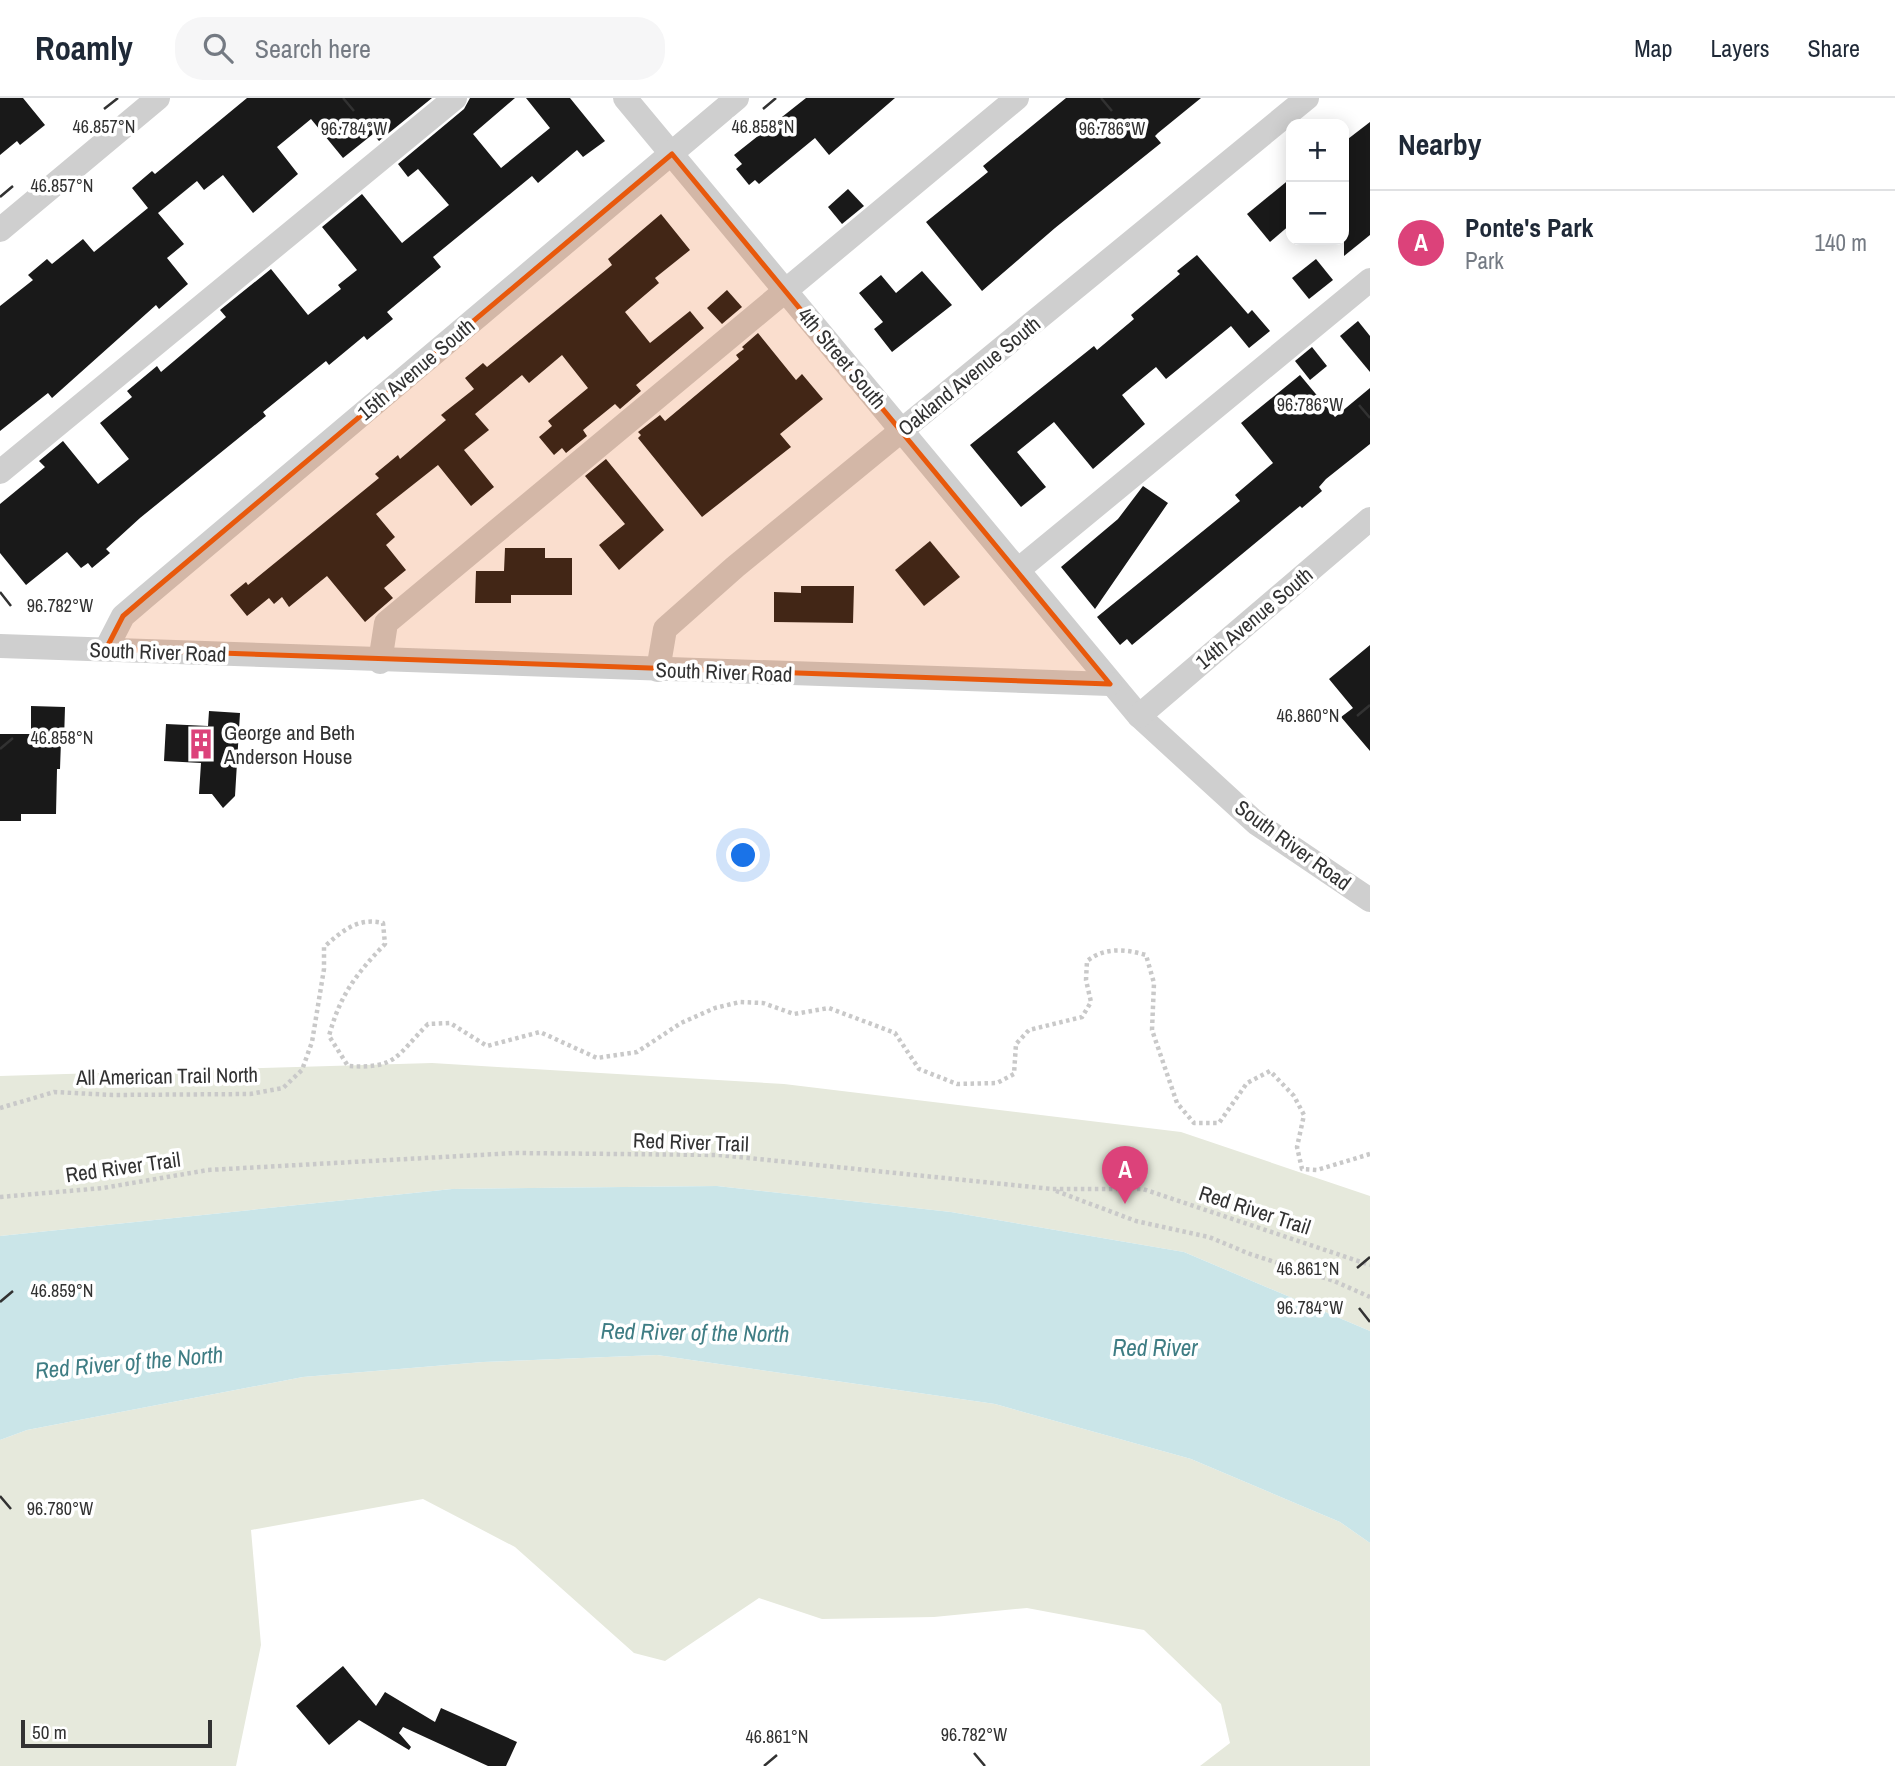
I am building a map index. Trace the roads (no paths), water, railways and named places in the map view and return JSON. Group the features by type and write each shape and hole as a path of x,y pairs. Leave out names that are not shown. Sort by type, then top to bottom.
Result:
{"street":[{"path":"0,230 158,98"},
{"path":"0,472 455,98"},
{"name":"4th Street South","path":"625,98 1110,684"},
{"name":"15th Avenue South","path":"106,649 123,616 737,98"},
{"path":"380,662 386,623 1017,98"},
{"name":"Oakland Avenue South","path":"658,670 665,629 734,567 1307,98"},
{"path":"1018,570 1370,280"},
{"name":"14th Avenue South","path":"1139,716 1370,519"},
{"name":"South River Road","path":"0,646 380,662 1110,684 1139,716 1256,823 1370,900"}],"water":[{"name":"Red River","path":"717,1186 951,1212 1184,1252 1370,1331 1370,1543 1340,1522 1191,1459 995,1404 657,1355 483,1362 303,1377 27,1430 0,1440 0,1236 452,1189"}],"place":[{"name":"George and Beth Anderson House","path":"201,744"},
{"name":"Ponte's Park","path":"1125,1204"}],"water label":[{"name":"Red River of the North","path":"695,1332"},
{"name":"Red River of the North","path":"129,1362"}]}
